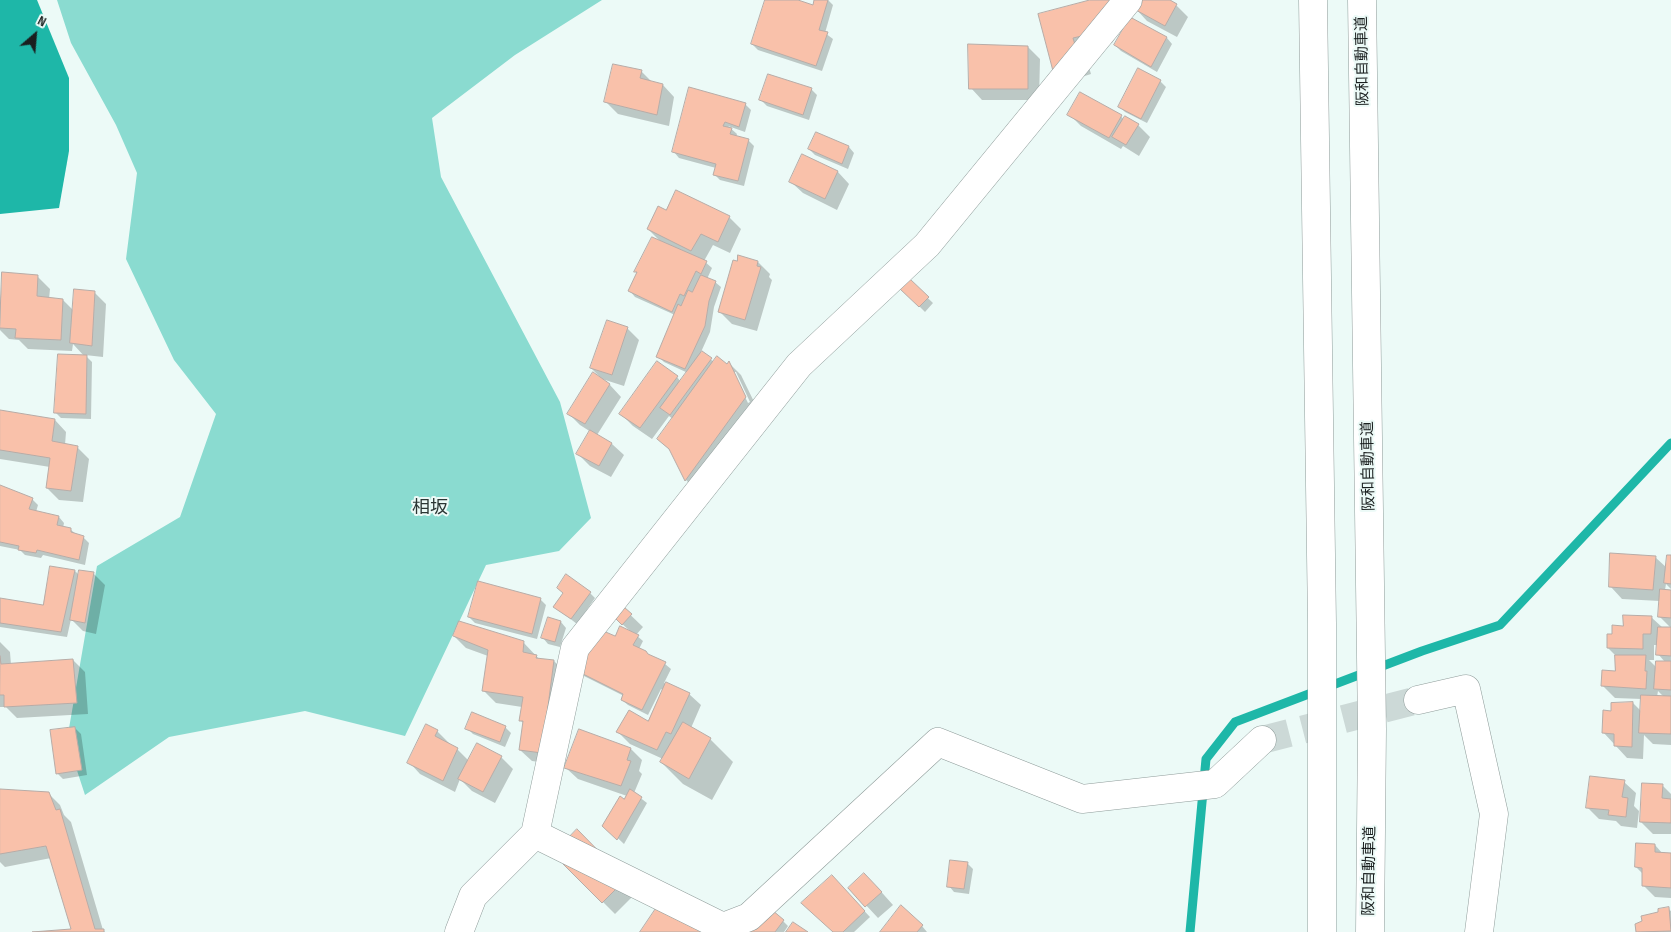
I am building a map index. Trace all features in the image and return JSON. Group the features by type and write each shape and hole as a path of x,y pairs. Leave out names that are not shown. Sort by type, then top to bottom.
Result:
{"main road":[{"path":"460,932 473,896 535,834 575,648 626,581 799,365 927,245 1128,0"},
{"path":"1313,0 1322,623 1322,932"},
{"name":"阪和自動車道","path":"1362,0 1372,729 1370,932"},
{"path":"1418,700 1466,689 1494,814 1479,932"},
{"path":"535,834 723,927 749,917 938,742 1082,799 1215,784 1262,740"}],"shaded area":[{"path":"0,0 37,0 69,78 69,151 59,208 0,214"},
{"path":"57,0 602,0 515,55 432,118 441,177 560,402 591,518 559,551 486,565 405,736 305,711 169,737 85,795 67,740 97,566 180,517 216,414 174,360 126,259 137,173 116,125 71,43"}],"building":[{"path":"765,0 798,0 813,5 814,0 828,0 819,30 828,32 816,66 751,44"},
{"path":"1090,0 1116,0 1095,33 1073,38 1080,62 1053,71 1038,14"},
{"path":"1139,0 1170,0 1177,4 1165,26 1134,9"},
{"path":"1130,17 1167,37 1151,67 1114,45"},
{"path":"968,44 1028,46 1028,89 969,89"},
{"path":"613,64 642,70 640,78 663,84 657,115 604,102"},
{"path":"1138,68 1161,80 1141,119 1118,107"},
{"path":"768,74 812,88 803,115 759,100"},
{"path":"689,87 746,103 739,127 725,122 723,126 732,128 730,134 749,139 738,181 713,175 716,164 672,152"},
{"path":"1080,92 1122,115 1109,138 1067,115"},
{"path":"1125,116 1139,124 1126,145 1112,137"},
{"path":"816,132 849,146 842,164 808,149"},
{"path":"802,154 838,171 825,199 789,182"},
{"path":"676,190 730,216 718,242 701,234 691,251 647,229 658,206 666,210"},
{"path":"652,237 707,261 701,274 696,271 684,296 680,294 672,312 628,291 637,272 634,272"},
{"path":"738,255 758,261 757,266 761,267 745,320 718,312 733,260 737,261"},
{"path":"2,272 38,275 37,296 63,299 61,340 15,338 16,329 0,328"},
{"path":"701,275 716,281 709,301 705,326 685,369 656,357 678,304 681,306 688,290 692,292"},
{"path":"910,279 929,297 919,307 900,289"},
{"path":"74,289 95,291 92,346 70,343"},
{"path":"607,320 628,327 612,375 590,368"},
{"path":"702,351 712,358 670,415 660,408"},
{"path":"58,354 87,355 86,414 54,413"},
{"path":"717,356 727,364 729,361 746,397 685,481 669,449 657,439"},
{"path":"657,361 678,376 640,428 619,414"},
{"path":"593,372 610,384 585,424 567,414"},
{"path":"0,410 55,419 52,441 78,446 71,491 46,488 50,458 0,450"},
{"path":"590,430 612,443 599,466 576,454"},
{"path":"0,485 33,498 29,509 59,516 57,525 71,528 71,532 84,536 79,560 37,550 36,553 18,550 19,546 0,542"},
{"path":"1610,553 1656,556 1653,590 1609,587"},
{"path":"1667,555 1671,555 1671,584 1664,583"},
{"path":"50,566 75,570 61,632 0,623 0,598 43,605"},
{"path":"79,570 94,572 85,623 70,620"},
{"path":"566,574 591,592 571,619 553,607 563,593 557,588"},
{"path":"478,581 541,598 532,634 468,617"},
{"path":"1660,589 1671,590 1671,618 1658,617"},
{"path":"617,601 632,614 622,625 608,611"},
{"path":"1623,615 1652,616 1651,634 1643,634 1643,649 1607,648 1607,634 1612,634 1612,625 1623,626"},
{"path":"548,617 561,621 555,642 541,638"},
{"path":"459,621 524,641 523,652 537,655 536,658 554,660 542,753 519,750 523,721 519,721 523,697 482,691 488,650 453,636"},
{"path":"620,626 639,635 633,645 666,662 642,710 621,700 623,694 573,669 594,627 615,636"},
{"path":"1658,627 1671,627 1671,656 1656,655"},
{"path":"1615,655 1646,655 1646,689 1601,686 1602,670 1615,671"},
{"path":"0,656 1,664 73,659 77,703 4,707 4,695 0,695"},
{"path":"1656,661 1671,661 1671,690 1654,689"},
{"path":"666,682 690,693 671,734 666,732 657,750 616,732 629,710 648,721"},
{"path":"1641,695 1671,696 1671,734 1639,733"},
{"path":"1633,702 1632,747 1614,746 1614,734 1602,733 1603,710 1611,711 1611,703"},
{"path":"472,712 506,726 500,742 465,729"},
{"path":"683,722 711,738 689,779 660,762"},
{"path":"426,724 438,730 435,736 458,748 443,781 407,763"},
{"path":"75,727 82,770 56,774 50,730"},
{"path":"579,729 631,748 627,760 631,761 621,786 564,768"},
{"path":"477,743 502,756 483,792 458,779"},
{"path":"1590,776 1625,780 1622,797 1628,798 1626,817 1608,815 1609,810 1586,808"},
{"path":"1642,783 1663,784 1662,798 1671,799 1671,823 1640,822"},
{"path":"0,789 49,792 56,810 60,809 95,929 104,929 104,932 32,932 71,929 46,846 0,854"},
{"path":"630,789 642,797 617,840 602,826 620,796 624,799"},
{"path":"577,829 626,879 602,903 563,864 569,860 558,849"},
{"path":"1636,843 1655,844 1655,852 1671,853 1671,888 1642,886 1642,868 1635,867"},
{"path":"950,860 968,862 964,889 947,887"},
{"path":"864,873 882,892 865,907 848,888"},
{"path":"832,875 865,911 843,932 833,932 801,903"},
{"path":"661,901 707,932 640,932"},
{"path":"766,905 784,920 775,932 750,932"},
{"path":"901,905 923,925 917,932 880,932"},
{"path":"1669,907 1671,931 1636,932 1635,924 1642,921 1641,916"},
{"path":"793,922 808,932 786,932"}],"waterway":[{"path":"1190,932 1206,759 1235,722 1422,651 1500,625 1671,443"}],"tunnel":[{"path":"1262,740 1418,700"}],"district":[{"name":"相坂","path":"430,508"}]}
